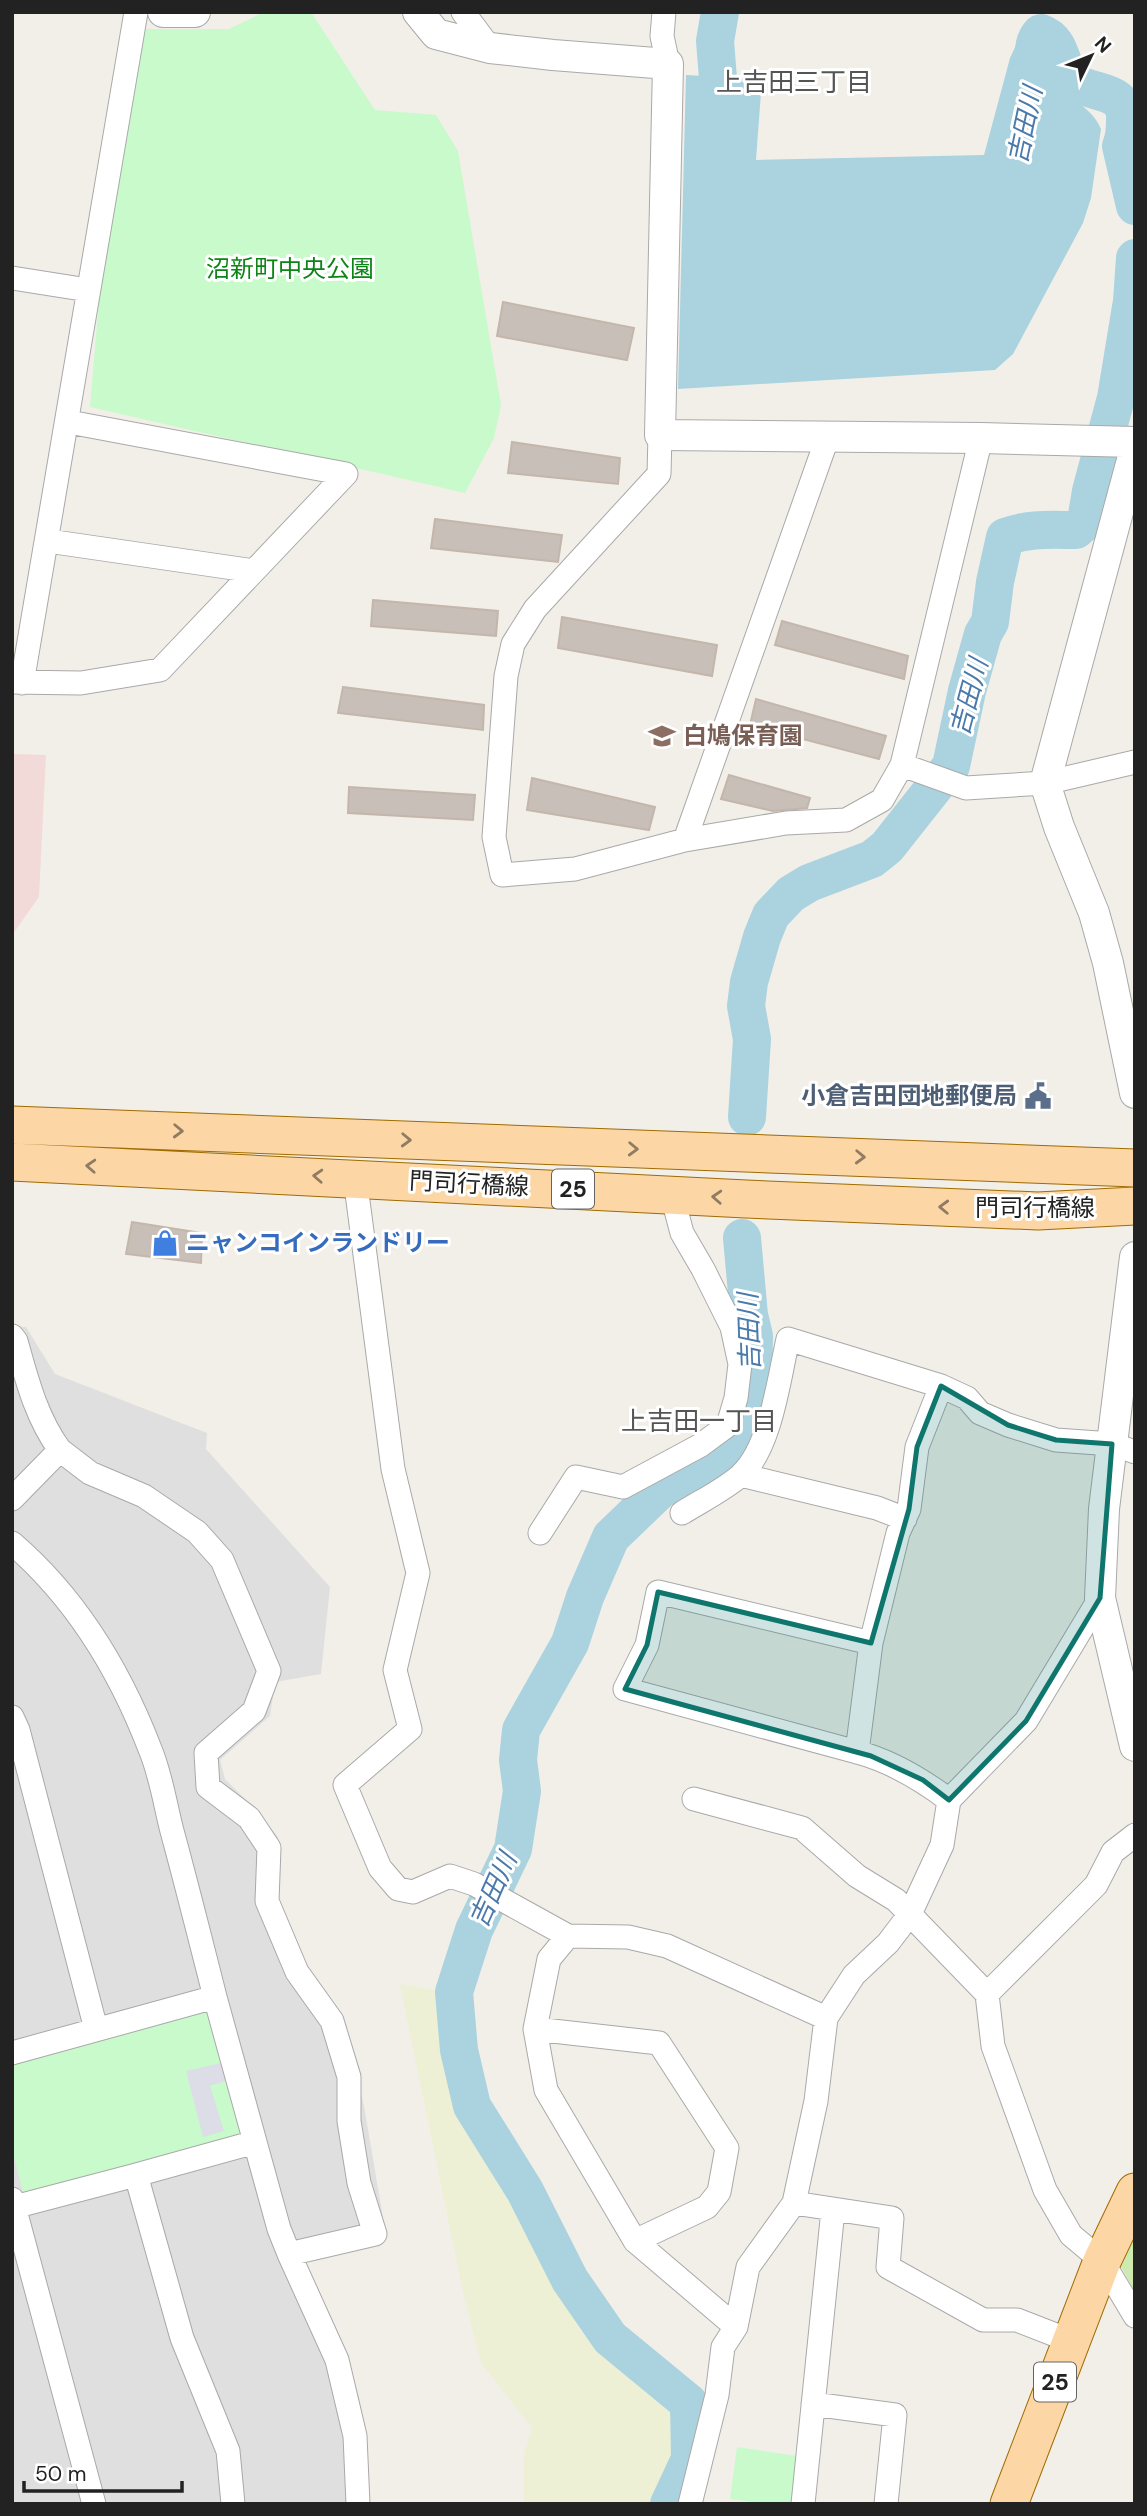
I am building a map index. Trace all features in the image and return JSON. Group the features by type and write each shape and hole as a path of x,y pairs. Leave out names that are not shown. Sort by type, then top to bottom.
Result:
{"main road":[{"name":"門司行橋線","path":"12,1125 1135,1168"},
{"name":"門司行橋線","path":"12,1162 1038,1211 1135,1206"},
{"name":"25","path":"1009,2504 1102,2260 1135,2192"}],"street":[{"path":"69,422 346,474 160,670 81,683 17,682 48,541 136,12"},
{"path":"163,12 195,12"},
{"path":"418,12 436,34 491,48 668,64"},
{"path":"463,12 491,48"},
{"path":"664,12 662,36 668,64 659,474 535,608 513,644 506,676 494,837 502,874 575,869 685,840 786,823 846,820 881,800 902,765 981,438"},
{"path":"12,278 88,290"},
{"path":"660,435 1135,442"},
{"path":"685,840 828,436"},
{"path":"1135,449 1045,783 1059,827 1094,913 1108,963 1135,1093"},
{"path":"48,541 254,571"},
{"path":"902,765 966,788 1045,783 1135,762"},
{"path":"355,1178 393,1469 418,1573 395,1670 410,1729 345,1785 380,1868 398,1889 413,1892 450,1877 474,1884 568,1936 628,1937 667,1946 826,2018"},
{"path":"540,1533 576,1477 622,1487 701,1446 728,1425 736,1398 740,1364 735,1340 732,1328 703,1269 682,1233 672,1195"},
{"path":"1135,1257 1123,1448 1104,1509 1100,1598 1135,1746"},
{"path":"12,1336 16,1341 36,1409 46,1431 60,1450 90,1473 144,1496 197,1532 222,1560 269,1671 254,1712 206,1753 208,1787 249,1818 269,1848 267,1901 297,1972 332,2021 349,2077 349,2121 359,2183 375,2234 289,2254"},
{"path":"682,1513 741,1475 753,1459 767,1425 788,1339 941,1386 967,1398 980,1413 1008,1425 1056,1440 1123,1448"},
{"path":"857,1752 871,1643 898,1533 909,1510 917,1447 941,1386"},
{"path":"12,1499 60,1450"},
{"path":"741,1475 877,1508 905,1519"},
{"path":"12,1543 28,1556 96,1638 125,1691 152,1751 215,1997 279,2229 337,2360 355,2436 358,2504"},
{"path":"871,1643 658,1592 647,1645 625,1689 871,1756 923,1780 949,1800"},
{"path":"690,2504 717,2395 723,2347 736,2327 748,2267 794,2203 816,2101 826,2018 854,1975 888,1943 910,1914 942,1845 949,1800 1026,1721 1100,1598"},
{"path":"12,1717 18,1730 96,2029"},
{"path":"694,1799 802,1828 857,1876 896,1900 987,1994 993,2046 1045,2190 1071,2235 1102,2260 1135,2316"},
{"path":"987,1994 1096,1885 1113,1852 1135,1835"},
{"path":"568,1936 549,1959 535,2029 546,2090 635,2241 736,2327"},
{"path":"12,2053 215,1997"},
{"path":"535,2029 659,2043 727,2148 719,2192 707,2207 635,2241"},
{"path":"94,2504 13,2203 136,2175 255,2142"},
{"path":"136,2175 183,2338 228,2451 233,2504"},
{"path":"794,2203 892,2218 888,2267 983,2320 1017,2320 1071,2341"},
{"path":"803,2504 833,2210"},
{"path":"813,2404 895,2415 886,2504"}],"highlighted area":[{"path":"941,1386 1008,1425 1056,1440 1112,1444 1100,1598 1026,1721 949,1800 923,1780 871,1756 625,1689 647,1645 658,1592 871,1643 909,1509 917,1447"}],"shaded area":[{"path":"12,754 46,755 39,897 12,935"},
{"path":"12,1326 26,1327 55,1374 207,1433 206,1449 330,1587 321,1674 275,1682 270,1716 220,1760 225,1779 258,1812 278,1837 274,1904 301,1964 349,2041 364,2106 386,2235 302,2263 359,2397 368,2475 367,2504 12,2504"},
{"path":"221,2063 226,2081 210,2086 224,2131 203,2137 186,2071"}],"green space":[{"name":"沼新町中央公園","path":"264,12 311,12 375,110 436,115 458,151 501,405 494,438 465,493 90,407 99,300 141,29 229,29"},
{"path":"400,1984 435,1990 453,2090 581,2332 609,2361 671,2401 684,2423 682,2451 657,2504 524,2504 524,2453 532,2428 481,2363 463,2293"},
{"path":"210,2008 247,2136 23,2192 12,2149 12,2060"},
{"path":"1135,2227 1135,2292 1119,2263"},
{"path":"737,2447 803,2457 796,2504 767,2504 730,2499"}],"water":[{"path":"1017,43 1058,66 1049,85 1086,109 1101,129 1091,198 1083,223 1013,354 995,370 678,389 686,75 762,79 756,160 984,155 1010,58"}],"building":[{"path":"503,302 634,328 627,360 497,336"},
{"path":"512,442 620,458 618,484 508,473"},
{"path":"435,519 562,535 558,562 431,548"},
{"path":"373,600 498,611 496,636 371,626"},
{"path":"562,617 717,645 712,676 558,648"},
{"path":"782,621 908,656 904,679 775,645"},
{"path":"343,687 484,705 483,730 338,713"},
{"path":"756,699 886,736 879,759 750,725"},
{"path":"729,775 810,798 807,808 773,811 721,799"},
{"path":"532,778 655,807 649,830 527,810"},
{"path":"349,787 475,795 473,820 348,813"},
{"name":"ニャンコインランドリー","path":"132,1222 202,1233 201,1263 126,1254"}],"waterway":[{"name":"吉田川","path":"720,12 715,41 722,128"},
{"name":"吉田川","path":"1033,105 1036,92 1034,52 1041,33 1057,46 1070,77 1077,83 1120,101 1125,120 1121,146 1135,206"},
{"name":"吉田川","path":"747,1117 752,1039 746,1006 749,982 771,915 791,894 809,883 872,859 887,847 951,766 967,691 983,634 990,622 1005,537 1031,531 1076,530 1086,521 1091,491 1116,398 1132,301 1135,258"},
{"name":"吉田川","path":"669,2504 690,2459 689,2403 610,2338 570,2280 525,2191 472,2106 459,2050 454,1992 474,1930 513,1849 522,1791 518,1760 521,1730 570,1643 585,1597 611,1537 661,1489 713,1464 733,1447 750,1414 754,1336 749,1315 742,1238"}],"place":[{"name":"白鳩保育園","path":"662,736"},
{"name":"小倉吉田団地郵便局","path":"1038,1096"},
{"name":"ニャンコインランドリー","path":"165,1243"}],"district":[{"name":"上吉田三丁目","path":"794,82"},
{"name":"上吉田一丁目","path":"699,1421"}]}
